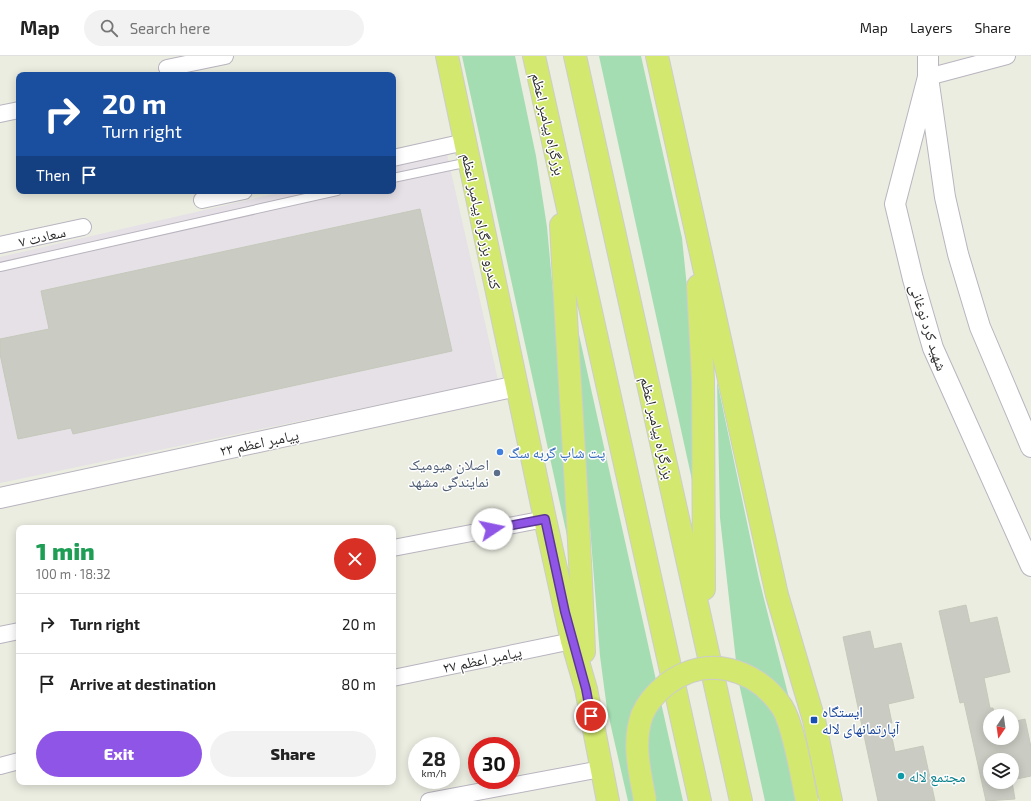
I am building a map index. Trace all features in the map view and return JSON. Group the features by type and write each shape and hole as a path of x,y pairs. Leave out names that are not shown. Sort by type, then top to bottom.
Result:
{"highway":[{"name":"کندرو بزرگراه پیامبر اعظم","path":"447,56 545,519 572,641 586,689"},
{"name":"بزرگراه پیامبر اعظم","path":"534,56 700,801"},
{"name":"بزرگراه پیامبر اعظم","path":"575,56 741,801"},
{"path":"657,56 777,595 814,720 831,801"},
{"path":"558,164 568,364 581,543 586,689 608,801"},
{"path":"693,217 703,378 704,633"},
{"path":"645,801 638,761 636,736 643,713 657,692 676,677 700,669 724,668 748,675 753,678 768,689 783,709 792,732 807,801"}],"street":[{"path":"167,68 225,56"},
{"name":"شهید کرد نوغانی","path":"928,56 928,77 945,197 958,254 980,327 1031,447"},
{"path":"928,77 1007,56"},
{"name":"شهید کرد نوغانی","path":"928,77 895,204 933,348 1031,566"},
{"path":"0,114 16,111"},
{"path":"396,158 467,152"},
{"path":"202,200 230,194"},
{"name":"سعادت ۷","path":"0,245 83,227"},
{"name":"پیامبر اعظم ۲۳","path":"0,498 517,386"},
{"path":"396,547 545,519"},
{"path":"0,635 16,632"},
{"name":"پیامبر اعظم ۲۷","path":"396,677 572,641"},
{"path":"0,766 16,762"},
{"path":"429,801 601,769"}],"lane":[{"path":"396,177 467,152"},
{"path":"0,266 324,194"}],"shaded area":[{"path":"447,154 498,380 0,483 0,257 274,194 396,194 396,166"}],"green space":[{"path":"462,56 515,56 536,156 547,227 573,510 573,563"},
{"path":"599,56 641,56 682,238 690,317 694,489"},
{"path":"573,308 683,801 628,801 607,709 600,656"},
{"path":"717,381 759,579 815,801 765,801 738,679 720,518"}],"building":[{"path":"420,209 452,351 73,434 71,428 18,439 0,354 0,339 49,329 41,291"},
{"path":"966,605 970,623 997,617 1010,672 984,678 990,708 993,709 983,709 983,745 1019,745 1019,720 1025,719 1031,747 1031,776 1019,779 1019,753 983,753 983,788 964,702 960,703 939,611"},
{"path":"870,631 874,649 901,643 914,698 888,704 892,723 889,723 895,752 923,746 935,801 878,801 843,637"},
{"path":"983,789 1013,789 1015,799 986,801"}],"place":[{"name":"پت شاپ گربه سگ","path":"500,452"},
{"name":"اصلان هیومیک نمایندگی مشهد","path":"497,473"},
{"name":"ایستگاه آپارتمانهای لاله","path":"814,720"},
{"name":"مجتمع لاله","path":"901,776"}],"route":[{"path":"492,529 545,519 565,612 586,689 591,716"}]}
